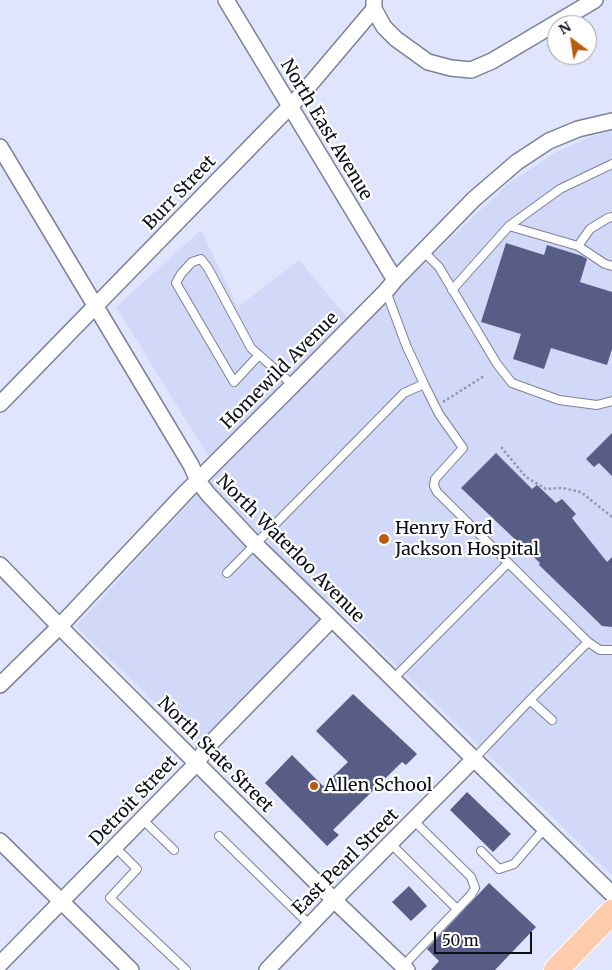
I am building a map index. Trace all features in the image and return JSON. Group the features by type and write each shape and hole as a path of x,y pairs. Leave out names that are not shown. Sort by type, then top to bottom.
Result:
{"main road":[{"path":"556,970 612,912"}],"street":[{"name":"North East Avenue","path":"226,0 290,106 390,285"},
{"path":"374,5 384,27 396,39 428,62 451,68 471,70 492,62 595,0"},
{"name":"Burr Street","path":"0,404 302,94 374,5"},
{"name":"Homewild Avenue","path":"0,685 474,199 517,162 549,141 578,129 612,122"},
{"name":"North Waterloo Avenue","path":"0,147 191,465 198,481 208,494 255,544 612,894"},
{"name":"North State Street","path":"0,565 334,900 405,968"},
{"name":"Detroit Street","path":"0,964 197,763 207,747 332,619"},
{"name":"East Pearl Street","path":"267,970 474,759"},
{"path":"0,841 131,970"}],"lane":[{"path":"452,290 509,226 560,189 612,164"},
{"path":"578,246 590,229 612,217"},
{"path":"509,226 578,246 605,264 612,266"},
{"path":"423,251 439,267 500,368 512,383 559,400 597,405 612,401"},
{"path":"258,355 234,382 176,283 192,262 201,259 208,268 251,348 294,385"},
{"path":"390,285 406,345 435,406 464,448 435,479 434,486 437,492 588,642 600,650 612,650"},
{"path":"228,573 404,393 424,384"},
{"path":"393,679 508,563"},
{"path":"474,759 588,642"},
{"path":"530,700 552,720"},
{"path":"142,819 174,850"},
{"path":"405,968 471,895 475,888 471,877 413,820"},
{"path":"481,852 499,869 514,864 545,828"},
{"path":"219,836 310,925"},
{"path":"390,844 457,909"},
{"path":"115,848 137,869 110,898 186,970"}],"path":[{"path":"435,406 484,376"},
{"path":"500,447 526,477 546,489 562,488 580,492 612,517"}],"shaded area":[{"name":"Henry Ford Jackson Hospital","path":"612,130 612,875 335,606 198,745 76,626 218,472 116,307 201,230 238,307 299,260 356,328 507,185 554,153 595,135"}],"building":[{"path":"506,243 544,255 547,245 587,259 580,282 612,292 612,349 607,365 551,348 544,369 513,359 521,334 481,322"},
{"path":"612,433 612,476 599,463 594,467 586,459"},
{"path":"496,453 532,489 537,485 556,503 562,499 576,514 572,518 607,562 612,557 612,627 602,626 539,565 540,563 461,488"},
{"path":"353,694 417,754 406,765 402,762 333,830 339,835 327,846 265,783 292,755 323,786 348,762 316,731"},
{"path":"467,792 511,834 493,852 450,810"},
{"path":"489,883 536,927 495,970 431,970 439,961 427,949"},
{"path":"409,886 427,906 411,921 392,902"}],"place":[{"name":"Henry Ford Jackson Hospital","path":"384,539"},
{"name":"Allen School","path":"314,786"}]}
